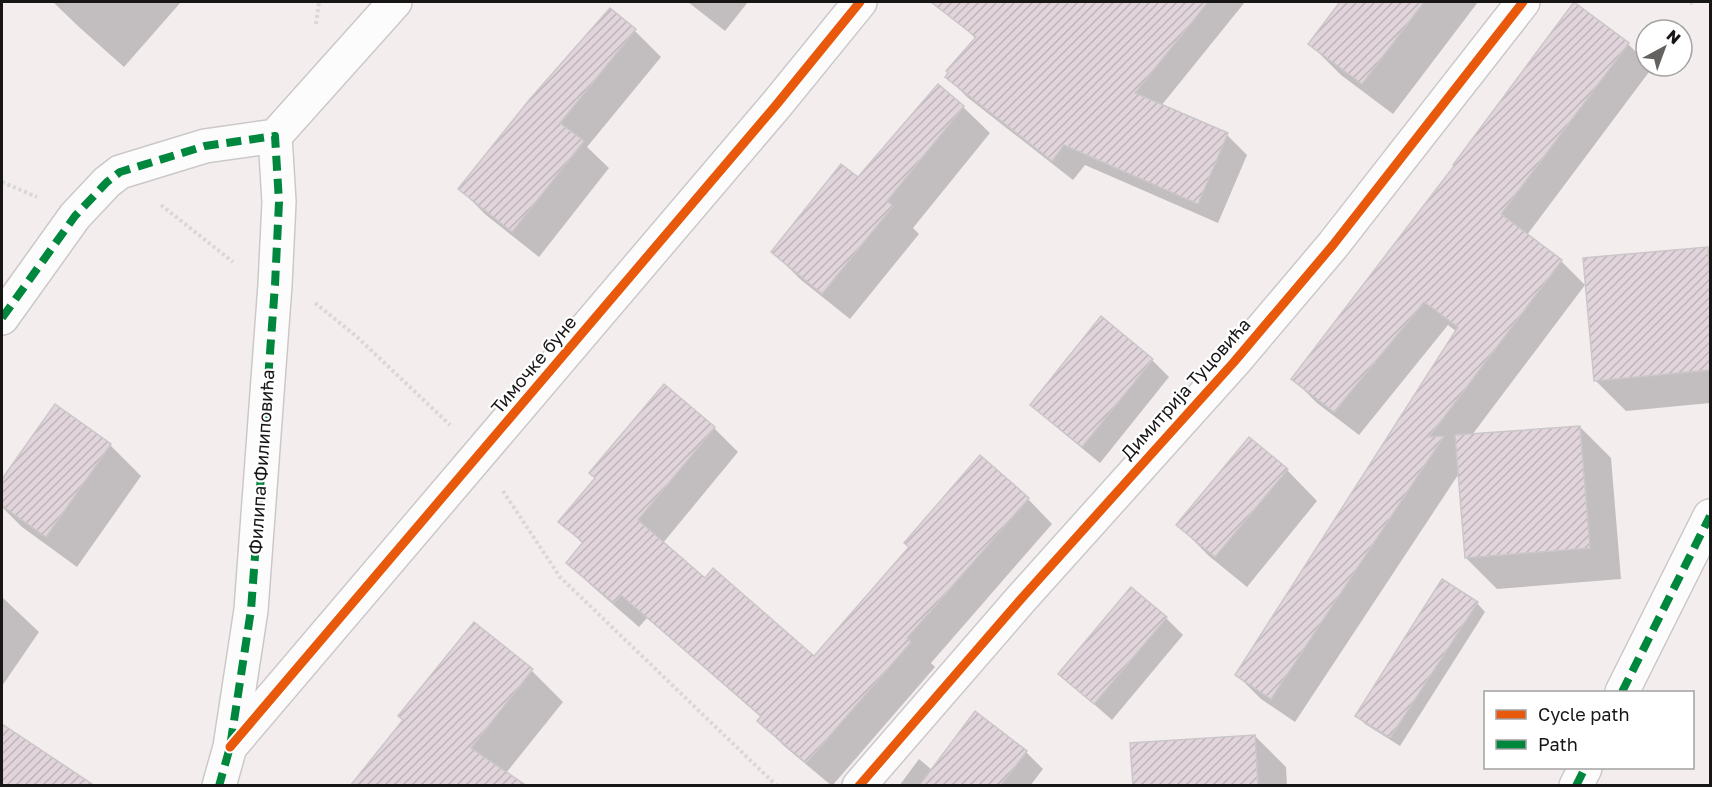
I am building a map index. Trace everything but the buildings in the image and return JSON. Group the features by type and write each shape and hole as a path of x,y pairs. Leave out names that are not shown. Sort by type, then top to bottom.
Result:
{"street":[{"path":"2,318 75,216 107,182 120,172 205,146 275,136 395,2"},
{"name":"Тимочке буне","path":"230,747 777,104 860,2"},
{"name":"Димитрија Туцовића","path":"859,786 1021,599 1234,362 1333,245 1522,2"},
{"name":"Филипа Филиповића","path":"219,786 230,747 251,610 279,202 275,136"},
{"path":"1623,691 1710,516"},
{"path":"1576,786 1584,769"}],"path":[{"path":"480,453 560,577 777,786"}],"marked path":[{"path":"2,318 75,216 107,182 120,172 205,146 275,136 279,202 275,285 251,610 230,747 219,786"},
{"path":"1622,691 1710,516"},
{"path":"1576,786 1584,769"}],"cycle path":[{"path":"230,747 777,104 860,2"},
{"path":"859,786 1021,599 1234,362 1333,245 1523,2"}]}
